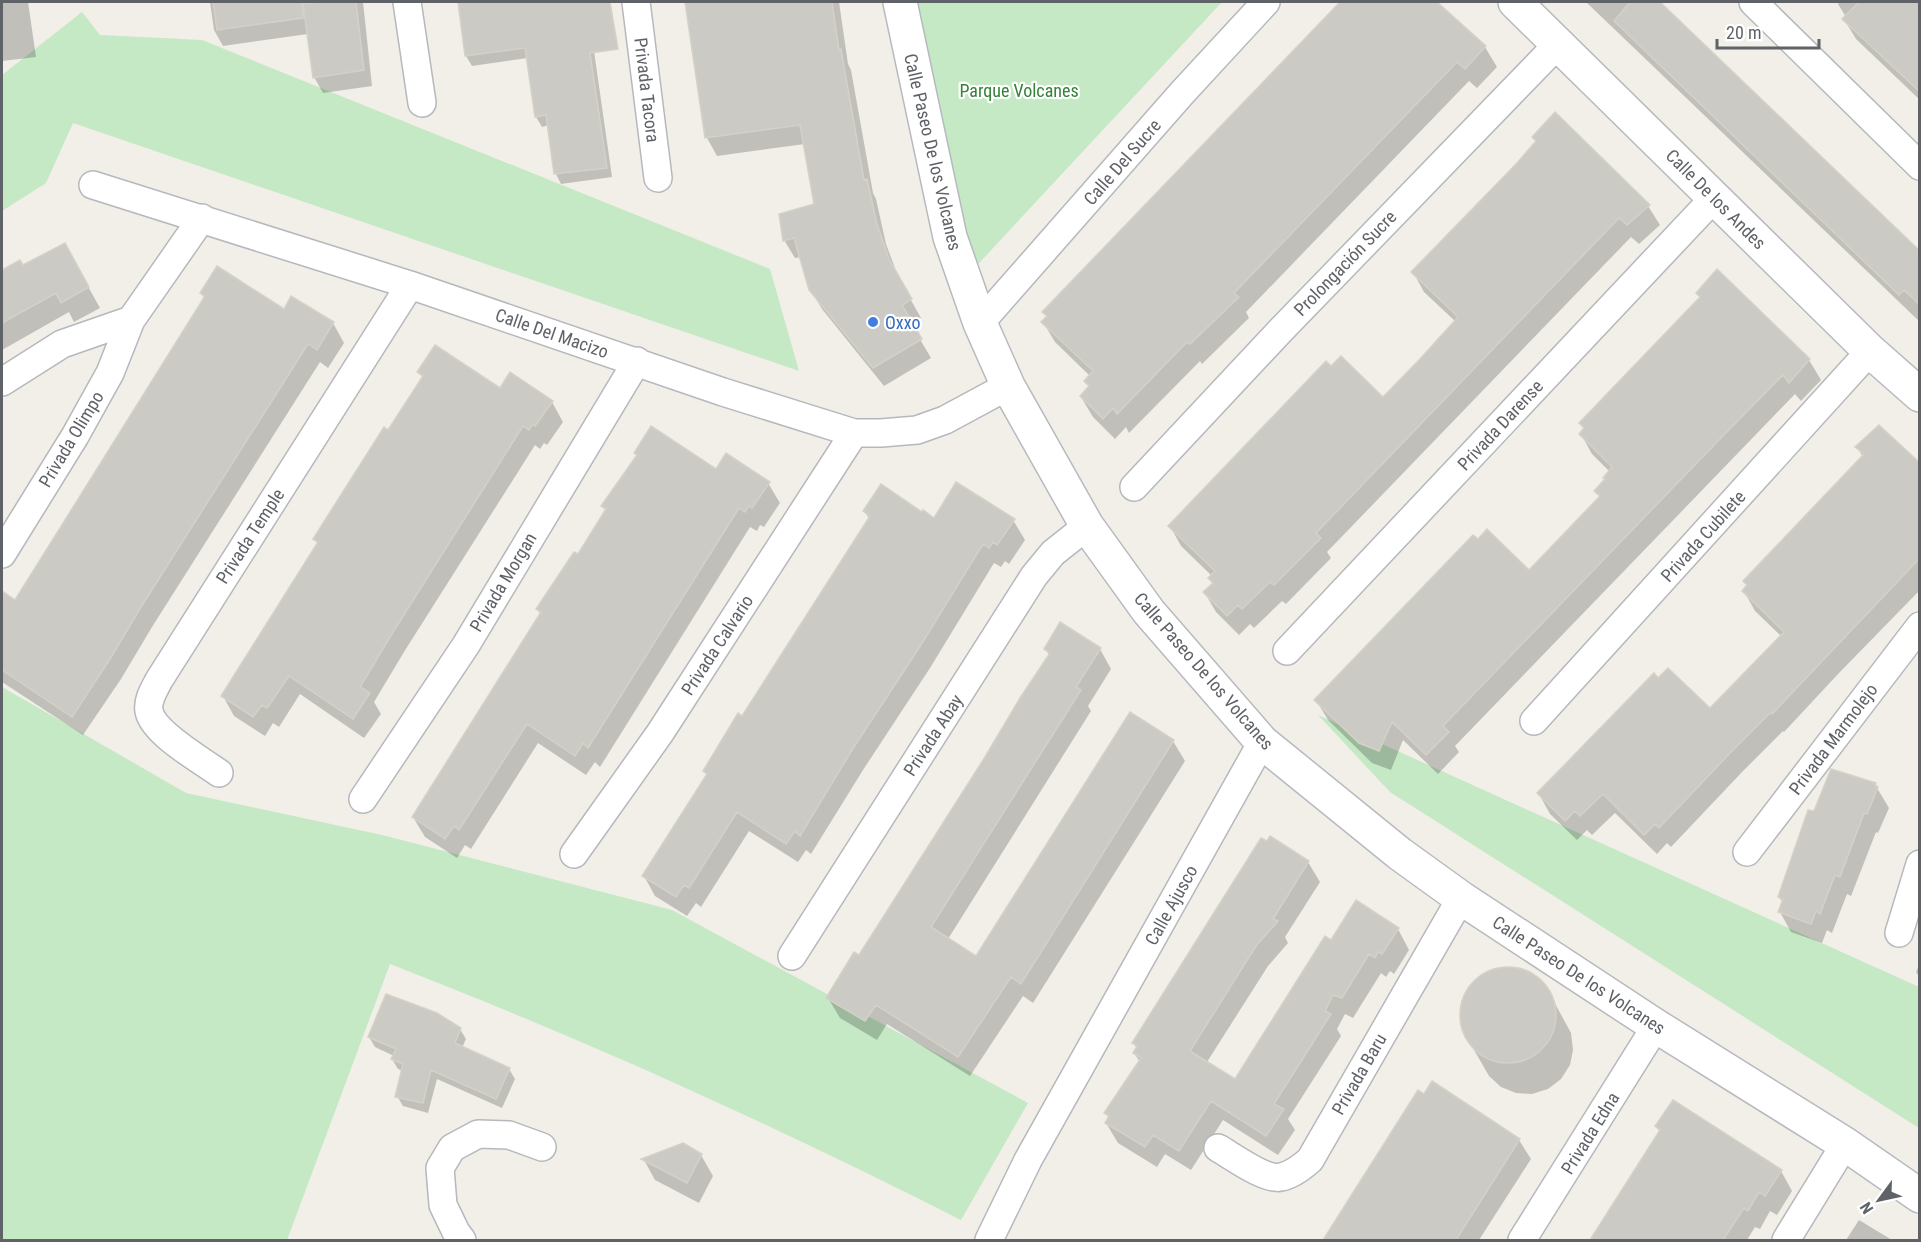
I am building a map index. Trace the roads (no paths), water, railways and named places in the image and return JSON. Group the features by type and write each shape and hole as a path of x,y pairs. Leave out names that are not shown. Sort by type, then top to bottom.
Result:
{"street":[{"path":"407,2 422,103"},
{"name":"Privada Tacora","path":"636,2 658,178"},
{"name":"Calle Paseo De los Volcanes","path":"900,2 950,237 980,323 1008,386 1087,526 1149,612 1262,742 1400,854 1461,898 1656,1026 1845,1144 1920,1196"},
{"name":"Calle Del Sucre","path":"980,323 1182,93 1266,2"},
{"name":"Calle De los Andes","path":"1515,2 1870,351 1920,395"},
{"path":"1753,2 1920,166"},
{"name":"Prolongación Sucre","path":"1134,487 1281,330 1559,43"},
{"name":"Calle Del Macizo","path":"93,185 410,285 723,392 854,433 917,430 945,420 1008,386"},
{"name":"Privada Darense","path":"1287,651 1714,198"},
{"name":"Privada Olimpo","path":"2,554 75,436 110,373 131,320 202,218"},
{"name":"Privada Temple","path":"219,773 155,725 149,711 150,697 410,285"},
{"path":"2,382 62,344 131,320"},
{"name":"Privada Cubilete","path":"1534,721 1870,351"},
{"name":"Privada Morgan","path":"363,799 466,645 637,361"},
{"name":"Privada Calvario","path":"574,854 660,733 854,433"},
{"name":"Privada Abay","path":"792,957 1035,576 1053,554 1087,526"},
{"name":"Privada Marmolejo","path":"1747,852 1920,626"},
{"name":"Calle Ajusco","path":"989,1240 1028,1160 1262,742"},
{"path":"1899,933 1920,864"},
{"name":"Privada Baru","path":"1218,1148 1268,1176 1279,1178 1300,1168 1310,1160 1461,898"},
{"name":"Privada Edna","path":"1522,1240 1656,1026"},
{"path":"462,1240 456,1233 443,1205 440,1168 452,1148 478,1134 509,1135 542,1147"},
{"path":"1786,1240 1845,1144"}],"place":[{"name":"Oxxo","path":"873,322"}],"park label":[{"name":"Parque Volcanes","path":"1019,90"}]}
